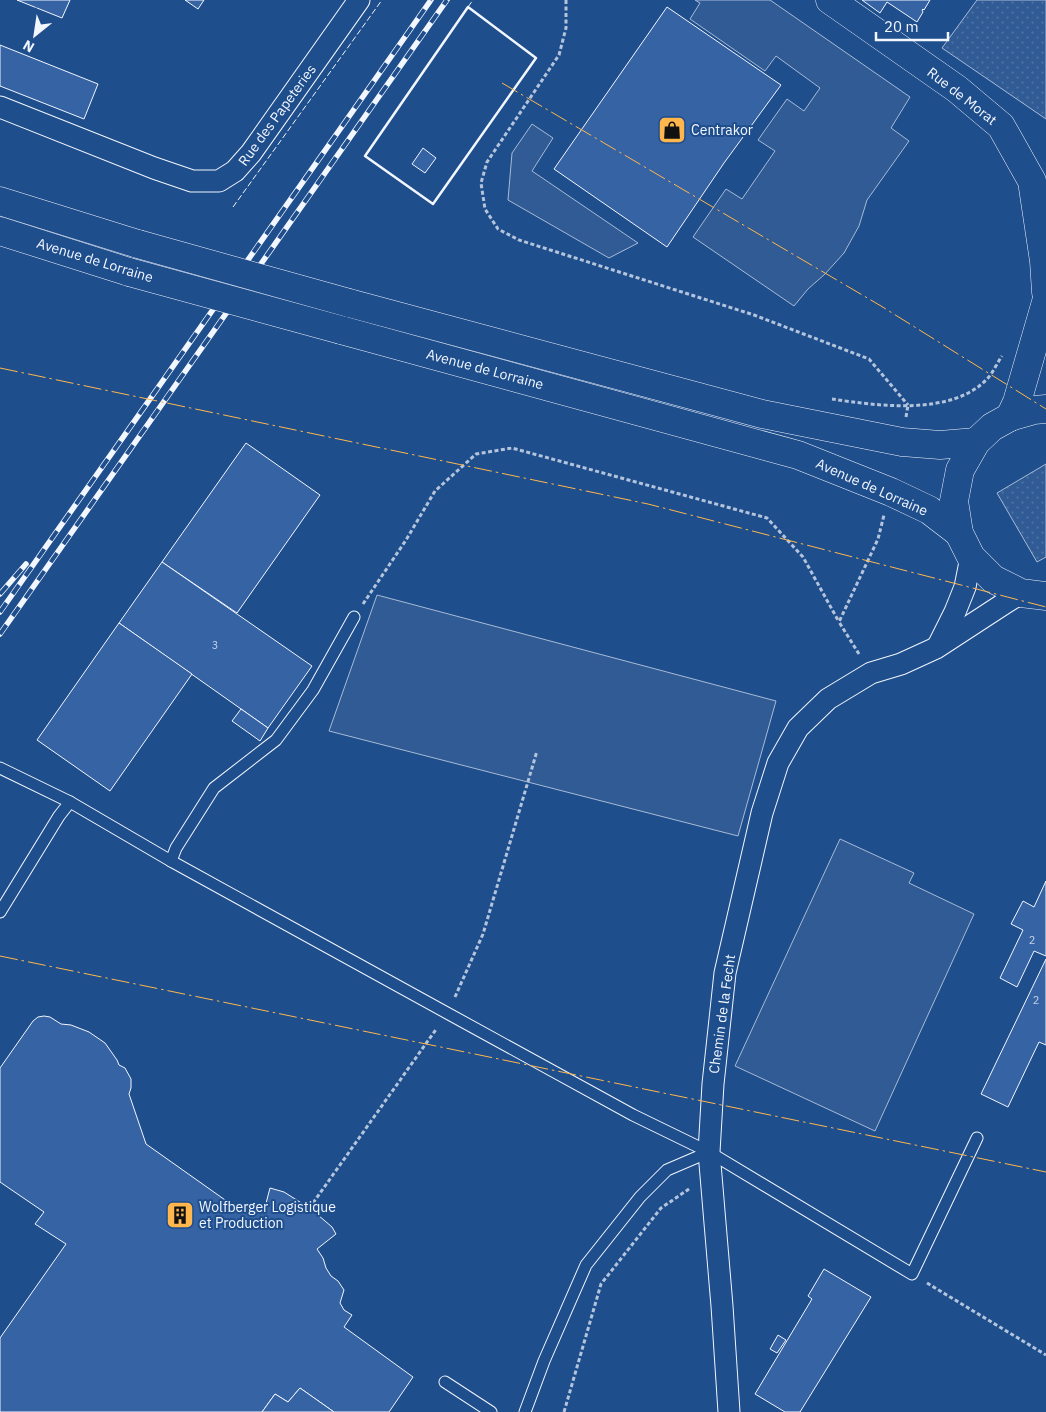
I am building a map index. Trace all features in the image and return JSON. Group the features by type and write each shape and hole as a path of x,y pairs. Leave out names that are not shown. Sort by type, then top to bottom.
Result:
{"main road":[{"name":"Rue de Morat","path":"830,0 957,89 1001,126 1032,181 1044,261 1046,292"},
{"name":"Avenue de Lorraine","path":"0,200 138,244 762,414 902,442 940,445 976,442"},
{"name":"Avenue de Lorraine","path":"0,231 129,272 798,455 929,510 959,533"},
{"path":"1010,417 1017,402 1046,302"},
{"path":"1034,595 993,579 971,557 959,533 954,501 960,470 976,442 992,427 1010,417 1034,410 1046,410"}],"street":[{"name":"Rue des Papeteries","path":"0,107 154,168 192,181 219,181 235,171 251,153 360,0"},
{"path":"936,648 955,612 965,587 971,557"},
{"name":"Chemin de la Fecht","path":"730,1412 708,1152 713,1084 726,973 762,813 778,763 798,728 828,699 871,673 901,664 936,648 1004,603 1034,595"}],"lane":[{"path":"171,861 176,848 214,788 276,740 313,690 354,617"},
{"path":"0,768 70,802 171,861 447,1014 633,1115 708,1152 912,1274 977,1138"},
{"path":"0,912 59,816 70,802"},
{"path":"525,1412 544,1361 586,1265 640,1197 667,1170 708,1152"},
{"path":"445,1382 491,1412"}],"path":[{"path":"566,0 566,28 559,55 487,162 481,182 485,209 498,229 519,240 754,315 869,359 908,405 902,442"},
{"path":"908,405 928,405 967,394 987,379 1004,354 1031,354"},
{"path":"354,617 406,540 435,491 476,454 512,448 767,518 803,557 839,622 871,673"},
{"path":"839,622 878,539 890,492"},
{"path":"313,1203 447,1014 483,934 537,751"},
{"path":"564,1412 601,1284 661,1208 710,1174"},
{"path":"912,1274 1046,1355"}],"shaded area":[{"path":"695,0 770,0 910,97 891,128 909,141 867,200 859,226 844,253 794,306 693,237 726,189 742,199 775,151 758,140 787,99 804,111 820,88 776,56 765,71 690,19 700,3"},
{"path":"977,0 1046,0 1046,119 942,48"},
{"path":"532,124 553,138 532,171 638,243 609,258 508,200 512,153"},
{"path":"1046,464 1046,557 1037,562 997,493"},
{"path":"377,595 776,701 738,836 329,731"},
{"path":"840,839 914,873 909,883 974,914 875,1131 735,1066"}],"building":[{"path":"17,0 70,0 62,18"},
{"path":"185,0 204,0 198,9"},
{"path":"862,0 930,0 924,10 922,10 923,12 917,22 887,2 880,13"},
{"path":"667,7 781,85 724,163 667,247 554,169"},
{"path":"0,45 98,84 84,119 0,86"},
{"path":"423,148 436,158 425,173 412,164"},
{"path":"246,443 320,495 237,613 162,562"},
{"path":"162,562 312,666 268,728 119,623"},
{"path":"119,623 192,674 110,791 37,740"},
{"path":"241,709 268,728 260,741 232,721"},
{"path":"1046,881 1046,956 1034,951 1017,987 1000,978 1023,930 1011,924 1023,901 1034,907"},
{"path":"1046,959 1046,1045 1039,1042 1008,1107 981,1094"},
{"name":"Wolfberger Logistique et Production","path":"38,1017 50,1017 61,1024 71,1025 89,1032 105,1043 119,1065 125,1068 131,1079 129,1094 146,1144 235,1207 248,1207 264,1211 270,1188 284,1192 311,1209 332,1227 336,1234 317,1249 331,1276 338,1281 344,1290 340,1303 344,1310 352,1315 344,1327 413,1377 389,1412 334,1412 300,1388 288,1402 275,1394 262,1412 0,1412 0,1338 66,1244 35,1224 44,1212 0,1182 0,1068 33,1021"},
{"path":"824,1269 871,1297 800,1412 785,1412 755,1394 812,1299 808,1296"},
{"path":"778,1335 786,1340 777,1353 770,1349"},
{"path":"300,1388 334,1412 262,1412 275,1394 288,1402"}],"railway":[{"path":"0,612 431,0"},
{"path":"0,634 447,0"},
{"path":"0,594 26,564"}],"fence":[{"path":"233,207 382,0"},
{"path":"468,7 473,0"}],"wall":[{"path":"468,7 536,58 433,204 365,156 468,7"}],"power":[{"path":"502,83 881,306 1046,409"},
{"path":"0,368 648,504 1046,607"},
{"path":"0,956 1046,1172"}],"place":[{"name":"Centrakor","path":"672,130"},
{"name":"Wolfberger Logistique et Production","path":"180,1215"}]}
